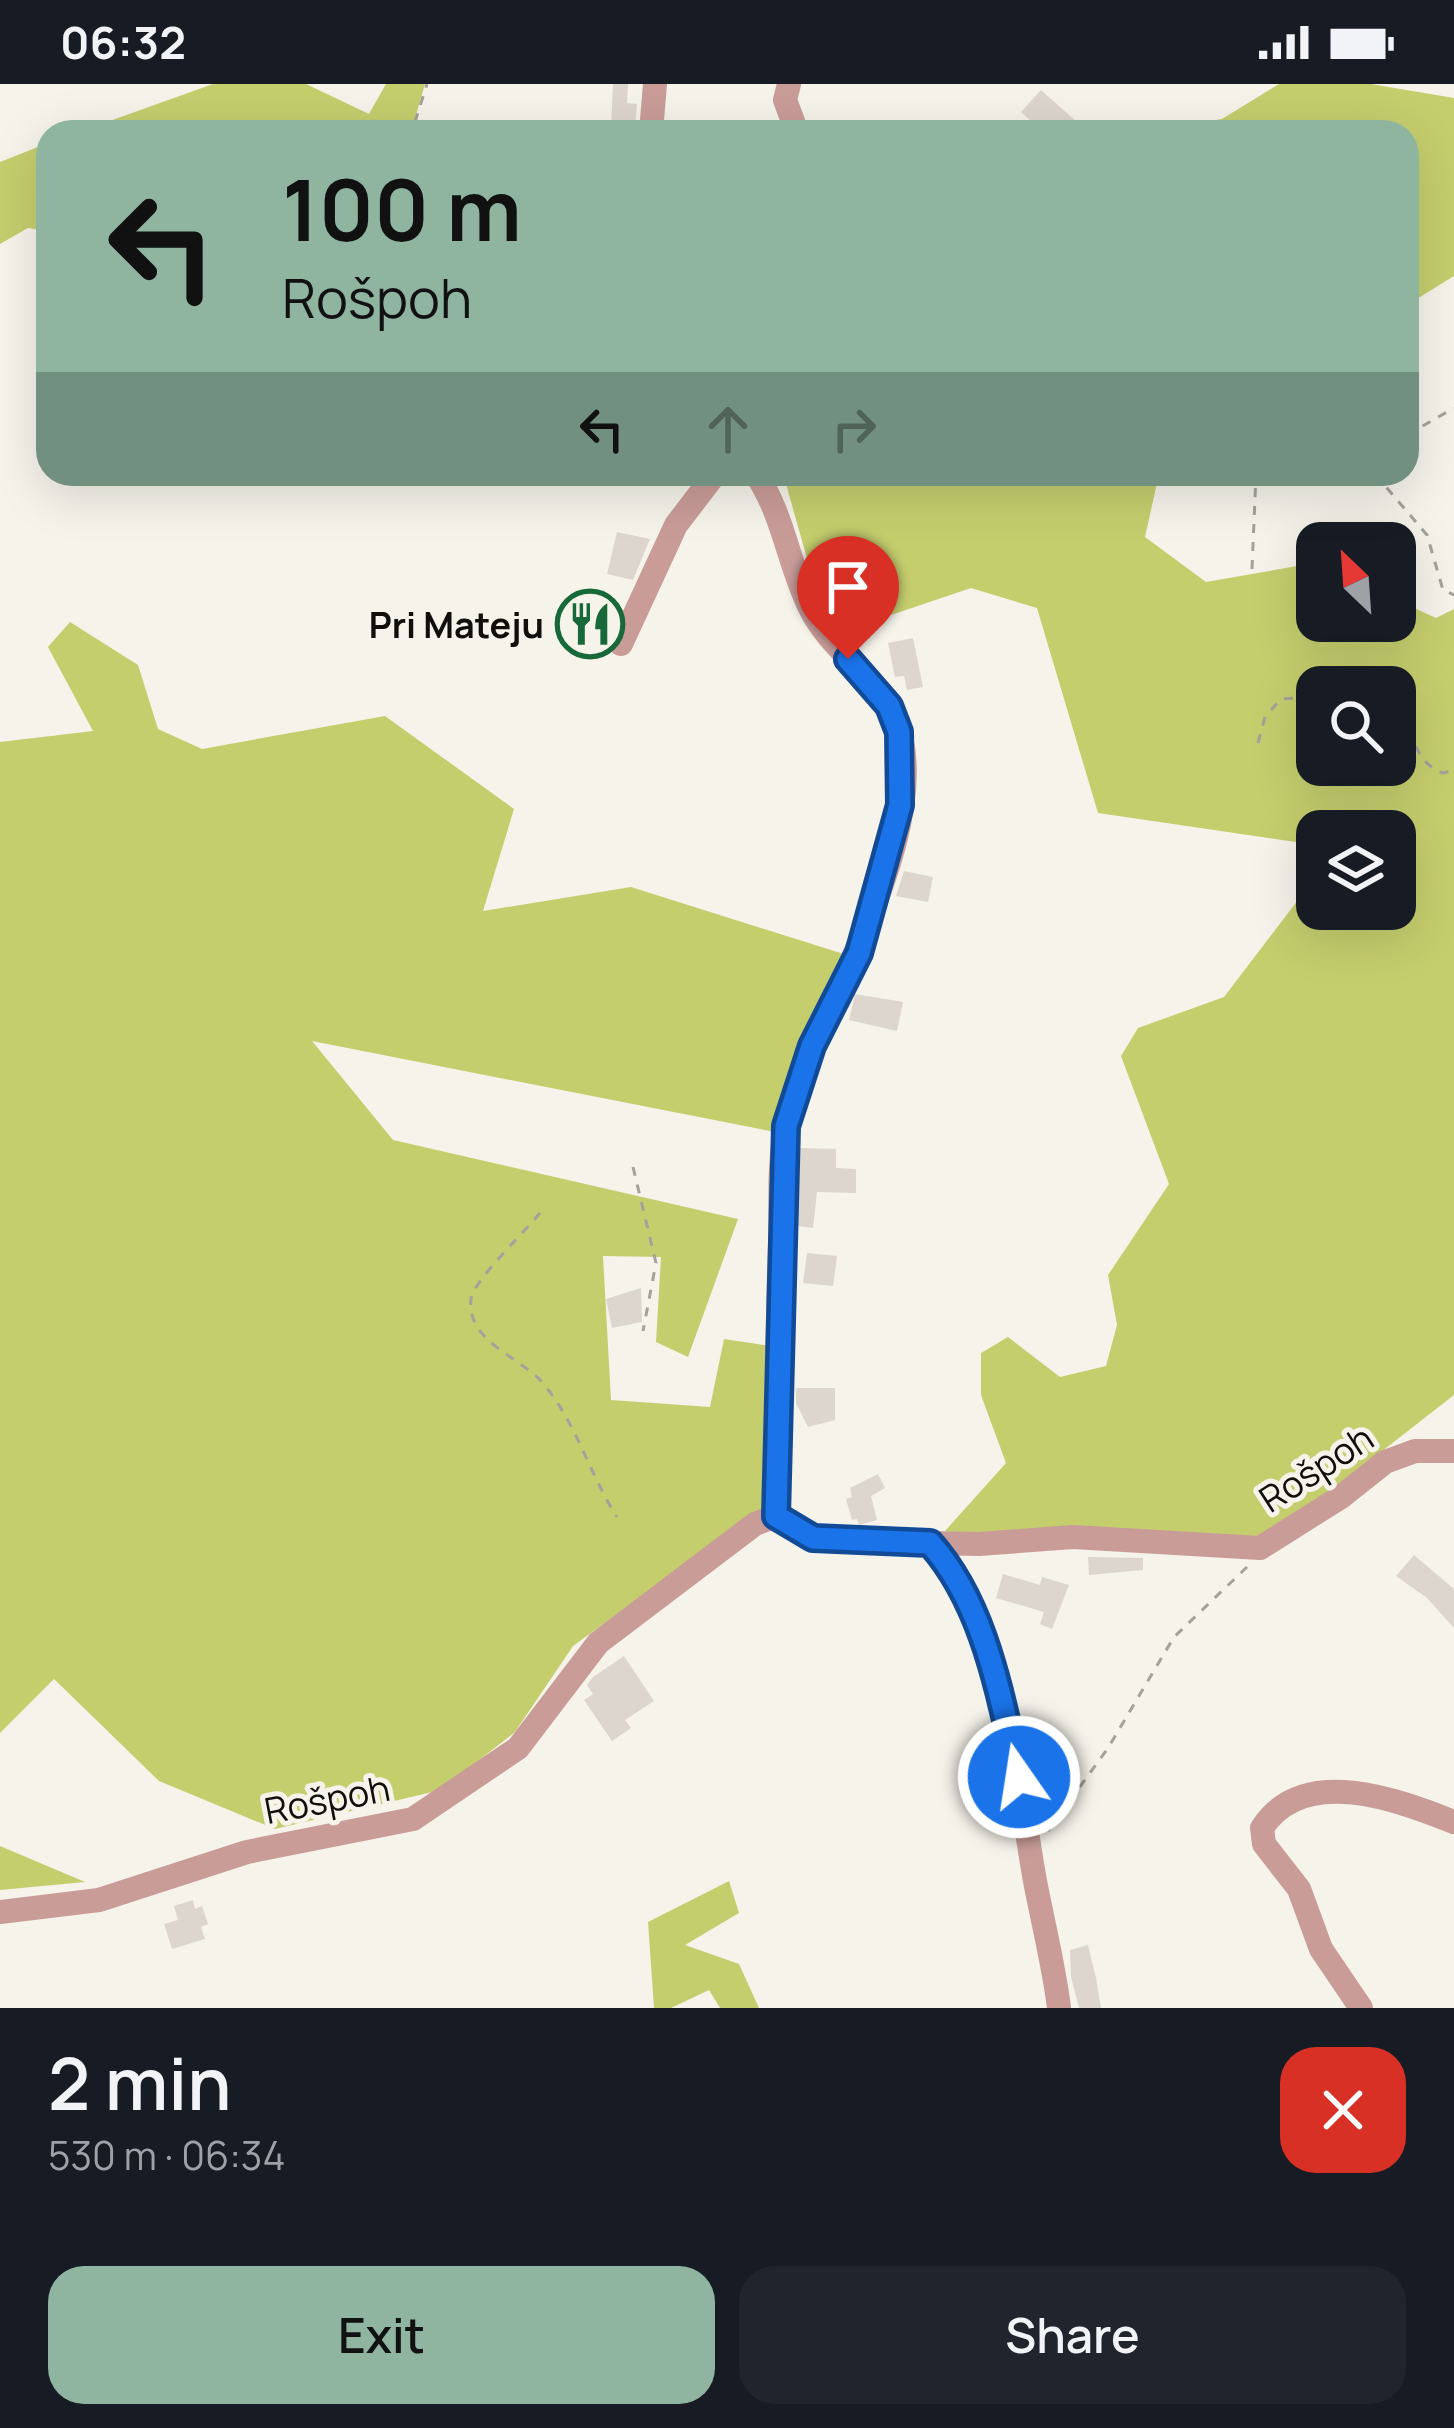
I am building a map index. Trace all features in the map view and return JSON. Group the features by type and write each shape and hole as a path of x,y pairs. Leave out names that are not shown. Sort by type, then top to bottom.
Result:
{"street":[{"path":"652,120 655,84"},
{"path":"789,84 785,100 792,120"},
{"path":"622,644 676,525 706,486"},
{"path":"763,486 784,523 811,611 889,706 903,761 900,805 876,903 859,953 812,1046 786,1126 776,1516"},
{"name":"Rošpoh","path":"0,1912 99,1900 247,1852 413,1819 449,1800 518,1748 598,1642 755,1524 776,1516 813,1538 930,1543 1072,1537 1260,1548 1341,1498 1384,1462 1415,1451 1454,1451"},
{"path":"930,1543 958,1582 991,1663 1019,1777 1059,2008"},
{"path":"1361,2008 1321,1949 1299,1889 1264,1844 1262,1828 1294,1804 1342,1791 1382,1797 1454,1822"}],"path":[{"path":"416,120 427,84"},
{"path":"1419,428 1454,408"},
{"path":"1252,569 1255,486"},
{"path":"1385,486 1427,535 1443,590 1454,595"},
{"path":"1258,743 1265,717 1281,699 1296,698"},
{"path":"1416,748 1427,765 1442,773 1454,770"},
{"path":"633,1167 656,1263 643,1331"},
{"path":"540,1214 476,1285 471,1309 482,1334 538,1378 559,1405 617,1517"},
{"path":"1044,1840 1108,1748 1160,1657 1260,1548"}],"green space":[{"path":"213,84 306,84 369,114 386,84 425,84 414,120 112,120"},
{"path":"1279,84 1371,84 1454,98 1454,276 1419,298 1419,120 1216,120"},
{"path":"36,148 36,229 28,228 0,244 0,162"},
{"path":"787,486 1156,486 1145,537 1206,582 1296,566 1296,642 1416,642 1416,609 1436,618 1454,609 1454,1395 1281,1530 1234,1543 974,1538 945,1531 1006,1463 981,1395 981,1353 1008,1337 1060,1377 1106,1366 1117,1325 1108,1275 1169,1184 1121,1056 1138,1028 1224,997 1296,903 1296,930 1416,930 1416,810 1296,810 1296,842 1098,813 1037,608 971,588 891,615 810,569"},
{"path":"70,622 138,665 158,729 202,749 385,716 514,809 483,911 631,887 850,956 775,1132 312,1041 393,1140 738,1219 688,1357 656,1342 661,1257 603,1256 611,1400 710,1407 724,1339 771,1346 766,1506 573,1646 515,1732 441,1790 275,1829 159,1781 54,1679 0,1733 0,742 93,731 48,647"},
{"path":"0,1846 85,1882 0,1890"},
{"path":"729,1881 739,1913 685,1945 739,1964 759,2008 720,2008 709,1990 671,2008 654,2008 648,1922"}],"building":[{"path":"613,84 628,84 627,103 637,104 636,120 611,120"},
{"path":"1041,90 1075,120 1030,120 1021,112"},
{"path":"617,532 650,539 633,580 607,574"},
{"path":"590,593 602,622 607,620 610,628 607,652 589,659 587,654 580,657 562,604"},
{"path":"913,638 923,687 907,690 904,676 895,677 888,643"},
{"path":"904,871 933,877 928,902 896,896"},
{"path":"855,994 903,1002 897,1031 849,1020"},
{"path":"800,1148 836,1149 836,1168 856,1169 856,1193 817,1192 813,1228 797,1226"},
{"path":"807,1253 837,1256 833,1286 803,1283"},
{"path":"641,1288 642,1322 612,1328 606,1299"},
{"path":"796,1388 835,1388 835,1420 808,1427 796,1403"},
{"path":"878,1474 885,1488 871,1496 877,1520 859,1525 857,1519 852,1520 846,1499 852,1497 850,1488"},
{"path":"1414,1555 1454,1589 1454,1628 1427,1598 1396,1576"},
{"path":"1088,1557 1143,1558 1143,1570 1089,1575"},
{"path":"1003,1574 1040,1585 1042,1577 1069,1585 1052,1629 1040,1624 1044,1612 996,1598"},
{"path":"624,1656 654,1701 625,1720 631,1728 612,1741 584,1700 593,1694 587,1685 593,1677"},
{"path":"193,1900 195,1909 202,1906 208,1924 201,1927 205,1939 172,1949 164,1924 178,1920 174,1906"},
{"path":"1088,1945 1101,2008 1079,2008 1071,1977 1070,1950"}],"place":[{"name":"Pri Mateju","path":"590,624"}],"route":[{"path":"848,659 889,706 899,732 903,761 900,805 859,953 812,1046 786,1126 776,1352 776,1516 813,1538 930,1543 952,1569 978,1626 1019,1777"}]}
